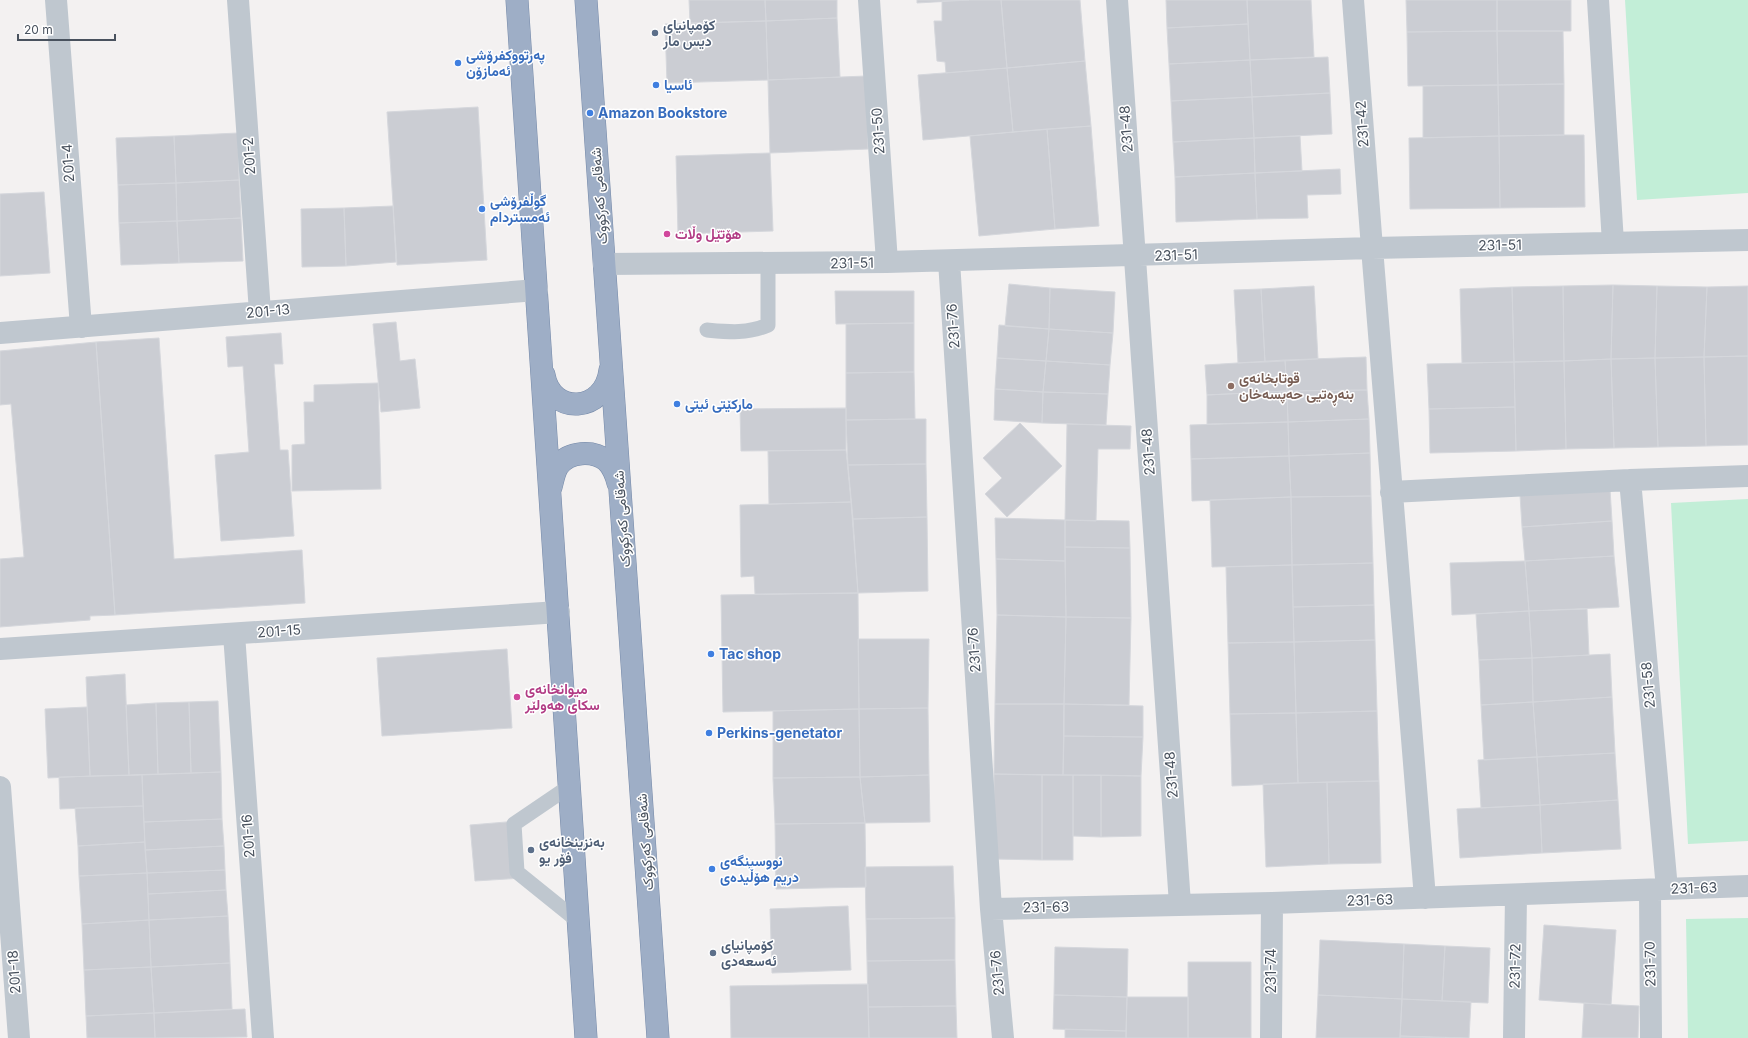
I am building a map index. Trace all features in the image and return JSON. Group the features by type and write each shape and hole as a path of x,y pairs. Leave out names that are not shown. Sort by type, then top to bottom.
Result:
{"highway":[{"path":"517,0 559,612 586,1038"},
{"name":"شەقامی کەرکووک","path":"586,0 658,1038"},
{"path":"543,373 550,392 558,399 568,403 579,404 590,402 599,396 609,377 611,361"},
{"path":"550,492 554,475 559,465 567,458 577,454 588,453 598,456 608,462 614,471 620,486"}],"street":[{"name":"201-4","path":"56,0 81,327"},
{"name":"201-2","path":"238,0 260,312"},
{"name":"231-50","path":"869,0 887,262"},
{"name":"231-48","path":"1116,0 1180,904"},
{"name":"231-42","path":"1353,0 1391,492 1425,898"},
{"path":"1598,0 1613,243"},
{"name":"231-51","path":"604,264 768,264 949,261 1372,248 1748,240"},
{"name":"231-76","path":"949,261 991,909 1003,1038"},
{"name":"201-13","path":"0,333 536,290"},
{"path":"1391,492 1630,480 1748,476"},
{"name":"231-58","path":"1630,480 1658,890"},
{"name":"201-15","path":"0,649 559,612"},
{"name":"201-16","path":"234,634 263,1038"},
{"name":"201-18","path":"0,787 19,1038"},
{"name":"231-63","path":"991,909 1272,903 1748,886"},
{"name":"231-70","path":"1651,1038 1658,890"},
{"name":"231-72","path":"1514,1038 1516,895"},
{"name":"231-74","path":"1271,1038 1272,903"}],"lane":[{"path":"707,330 734,333 755,331 768,325 768,264"},
{"path":"570,786 514,824 517,872 579,922"}],"green space":[{"path":"1625,0 1748,0 1748,193 1637,200"},
{"path":"1748,499 1748,841 1688,844 1671,503"},
{"path":"1748,918 1748,1038 1688,1038 1686,919"}],"building":[{"path":"689,0 765,0 766,21 690,23"},
{"path":"765,0 837,0 837,18 766,21"},
{"path":"917,0 969,0 917,3"},
{"path":"1001,0 1007,68 946,73 945,62 937,61 934,21 942,21 942,1"},
{"path":"1001,0 1080,0 1085,61 1007,68"},
{"path":"1166,0 1247,0 1248,24 1167,28"},
{"path":"1247,0 1311,0 1314,57 1250,60"},
{"path":"1406,0 1497,0 1497,31 1407,32"},
{"path":"1497,0 1571,0 1571,31 1497,31"},
{"path":"837,18 840,77 768,80 766,21"},
{"path":"766,21 768,80 667,83 665,24"},
{"path":"1248,24 1250,60 1169,64 1167,28"},
{"path":"1497,31 1498,85 1408,86 1407,32"},
{"path":"1497,31 1563,31 1564,84 1498,85"},
{"path":"1328,57 1330,93 1252,97 1250,60"},
{"path":"1250,60 1252,97 1171,101 1169,64"},
{"path":"1085,61 1091,126 1013,132 1007,68"},
{"path":"1007,68 1013,132 923,140 918,75"},
{"path":"866,76 868,149 770,153 768,80"},
{"path":"1564,84 1564,135 1499,136 1498,85"},
{"path":"1498,85 1499,136 1423,138 1423,86"},
{"path":"1330,93 1332,134 1254,138 1252,97"},
{"path":"1252,97 1254,138 1173,142 1171,101"},
{"path":"478,107 487,260 397,265 387,112"},
{"path":"1091,126 1099,226 1055,229 1047,129"},
{"path":"1047,129 1055,229 979,236 970,136"},
{"path":"238,133 239,180 176,183 174,136"},
{"path":"1584,135 1585,207 1500,208 1499,136"},
{"path":"174,136 176,183 118,185 116,138"},
{"path":"1300,136 1302,171 1255,173 1254,138"},
{"path":"1499,136 1500,208 1410,209 1409,138"},
{"path":"1254,138 1255,173 1175,177 1173,142"},
{"path":"770,153 773,231 678,234 676,156"},
{"path":"1340,169 1341,194 1307,195 1308,218 1257,219 1255,173"},
{"path":"1255,173 1257,219 1176,222 1175,177"},
{"path":"239,180 241,218 177,221 176,183"},
{"path":"176,183 177,221 119,223 118,185"},
{"path":"44,192 50,273 0,276 0,194"},
{"path":"393,206 396,262 346,266 344,208"},
{"path":"344,208 346,266 302,267 301,209"},
{"path":"241,218 243,261 179,263 177,221"},
{"path":"177,221 179,263 121,265 119,223"},
{"path":"1009,284 1050,288 1049,329 1005,326"},
{"path":"1613,285 1657,286 1655,358 1611,359"},
{"path":"1613,285 1611,359 1564,361 1563,286"},
{"path":"1314,286 1318,359 1265,362 1261,289"},
{"path":"1563,286 1564,361 1514,362 1512,287"},
{"path":"1657,286 1707,287 1704,357 1655,358"},
{"path":"1748,286 1748,356 1704,357 1707,287"},
{"path":"1512,287 1514,362 1462,363 1460,289"},
{"path":"1050,288 1115,292 1113,333 1049,329"},
{"path":"1261,289 1265,362 1238,363 1234,290"},
{"path":"835,291 914,291 914,323 836,324"},
{"path":"396,322 400,361 415,359 420,408 381,412 373,324"},
{"path":"914,323 914,372 846,373 846,324"},
{"path":"999,325 1049,329 1046,361 997,358"},
{"path":"1049,329 1113,333 1110,365 1046,361"},
{"path":"281,333 283,364 274,364 280,450 288,450 294,536 221,541 215,455 249,452 243,366 228,367 226,337"},
{"path":"159,338 174,559 302,550 305,603 115,615 96,342"},
{"path":"96,342 115,615 90,616 90,620 0,627 0,559 24,557 11,404 0,405 0,351"},
{"path":"1748,356 1748,445 1706,446 1704,357"},
{"path":"1366,357 1367,390 1287,391 1285,360"},
{"path":"1704,357 1706,446 1658,447 1655,358"},
{"path":"997,358 1046,361 1043,392 995,389"},
{"path":"1655,358 1658,447 1614,448 1611,359"},
{"path":"1611,359 1614,448 1566,449 1564,361"},
{"path":"1285,360 1287,391 1207,395 1205,365"},
{"path":"1046,361 1110,365 1108,394 1043,392"},
{"path":"1564,361 1566,449 1516,451 1514,362"},
{"path":"1514,362 1515,407 1429,409 1427,364"},
{"path":"914,372 915,419 846,420 846,373"},
{"path":"378,383 381,489 292,491 292,445 305,444 304,402 314,402 314,385"},
{"path":"995,389 1043,392 1042,423 994,420"},
{"path":"1367,390 1369,419 1288,422 1287,391"},
{"path":"1287,391 1288,422 1207,424 1207,395"},
{"path":"1043,392 1108,394 1106,425 1042,423"},
{"path":"1515,407 1516,451 1430,453 1429,409"},
{"path":"846,408 846,450 741,451 740,409"},
{"path":"926,419 926,464 848,465 846,420"},
{"path":"1369,419 1370,453 1289,456 1288,422"},
{"path":"1288,422 1289,456 1191,459 1190,425"},
{"path":"1020,423 1062,466 1007,517 985,494 1002,478 983,458"},
{"path":"1067,424 1131,426 1130,449 1098,449 1096,521 1065,520"},
{"path":"846,450 851,502 769,504 768,451"},
{"path":"1370,453 1371,496 1291,497 1289,456"},
{"path":"1289,456 1291,497 1192,501 1191,459"},
{"path":"926,464 927,517 853,519 848,465"},
{"path":"1610,489 1612,521 1522,527 1520,495"},
{"path":"1371,496 1373,563 1292,565 1291,497"},
{"path":"1291,497 1292,565 1212,567 1210,500"},
{"path":"851,502 858,593 755,594 754,576 741,577 740,505"},
{"path":"927,517 928,591 858,593 853,519"},
{"path":"995,518 1065,520 1065,561 996,559"},
{"path":"1065,520 1129,521 1130,548 1065,547"},
{"path":"1612,521 1614,556 1525,561 1522,527"},
{"path":"1065,547 1130,548 1131,618 1066,617"},
{"path":"1614,556 1619,607 1529,611 1525,561"},
{"path":"996,559 1065,561 1066,617 997,615"},
{"path":"1525,561 1529,611 1452,615 1450,563"},
{"path":"1373,563 1374,605 1293,607 1292,565"},
{"path":"1292,565 1294,642 1228,643 1226,567"},
{"path":"858,593 859,709 723,712 721,595"},
{"path":"1374,605 1375,640 1294,642 1293,607"},
{"path":"1587,609 1589,655 1532,658 1529,611"},
{"path":"1529,611 1532,658 1479,660 1476,614"},
{"path":"997,615 1066,617 1064,704 995,704"},
{"path":"1066,617 1131,618 1129,705 1064,704"},
{"path":"858,639 929,639 928,708 859,709"},
{"path":"1375,640 1377,711 1296,713 1294,642"},
{"path":"1294,642 1296,713 1230,714 1228,643"},
{"path":"507,649 512,728 382,736 377,658"},
{"path":"1610,654 1612,697 1533,702 1532,658"},
{"path":"1532,658 1533,702 1481,705 1479,660"},
{"path":"125,674 129,775 90,776 86,677"},
{"path":"1612,697 1615,753 1537,757 1533,702"},
{"path":"218,701 221,772 191,773 189,702"},
{"path":"189,702 191,773 158,774 156,703"},
{"path":"1533,702 1537,757 1484,760 1481,705"},
{"path":"156,703 158,774 129,775 126,705"},
{"path":"995,704 1064,704 1063,775 994,774"},
{"path":"1064,704 1143,706 1143,737 1064,736"},
{"path":"87,707 90,776 48,778 45,709"},
{"path":"928,708 929,775 860,777 859,709"},
{"path":"859,709 860,777 773,778 773,711"},
{"path":"1377,711 1379,781 1298,783 1296,713"},
{"path":"1296,713 1298,783 1232,786 1230,714"},
{"path":"1064,736 1143,737 1141,776 1063,775"},
{"path":"1615,753 1618,800 1540,805 1537,757"},
{"path":"1537,757 1540,805 1481,808 1478,760"},
{"path":"221,772 222,819 144,822 142,775"},
{"path":"994,774 1042,775 1042,860 994,859"},
{"path":"142,775 143,806 60,809 59,777"},
{"path":"929,775 930,822 865,823 860,777"},
{"path":"1042,775 1073,775 1073,860 1042,860"},
{"path":"1073,775 1101,775 1101,837 1073,836"},
{"path":"1101,775 1141,776 1141,836 1101,837"},
{"path":"860,777 865,823 775,824 773,778"},
{"path":"1379,781 1381,863 1329,864 1327,782"},
{"path":"1327,782 1329,864 1266,867 1263,784"},
{"path":"1618,800 1621,849 1542,853 1540,805"},
{"path":"1540,805 1542,853 1460,858 1457,809"},
{"path":"143,806 145,842 78,846 75,808"},
{"path":"222,819 224,846 145,850 144,822"},
{"path":"518,821 523,878 475,881 470,825"},
{"path":"865,823 866,887 776,889 775,824"},
{"path":"145,842 147,873 79,876 78,846"},
{"path":"224,846 225,870 147,873 145,850"},
{"path":"953,866 955,918 866,919 865,867"},
{"path":"225,870 226,890 148,894 147,873"},
{"path":"147,873 149,920 82,924 79,876"},
{"path":"226,890 228,916 149,920 148,894"},
{"path":"848,906 851,970 772,973 770,909"},
{"path":"228,916 230,963 151,967 149,920"},
{"path":"955,918 955,960 867,961 866,919"},
{"path":"149,920 151,967 84,970 82,924"},
{"path":"1544,925 1616,930 1611,1005 1539,1000"},
{"path":"1320,940 1404,944 1402,999 1318,995"},
{"path":"1404,944 1445,946 1442,1001 1402,999"},
{"path":"1445,946 1490,948 1488,1003 1442,1001"},
{"path":"1055,947 1128,949 1127,997 1054,995"},
{"path":"955,960 956,1006 868,1007 867,961"},
{"path":"1188,962 1251,962 1251,1038 1188,1038"},
{"path":"230,963 232,1009 154,1013 151,967"},
{"path":"151,967 154,1013 86,1016 84,970"},
{"path":"868,984 869,1038 731,1038 730,986"},
{"path":"1054,995 1127,997 1126,1031 1053,1029"},
{"path":"1318,995 1402,999 1400,1038 1316,1038"},
{"path":"1127,997 1188,997 1188,1038 1126,1038"},
{"path":"1402,999 1471,1002 1469,1038 1400,1036"},
{"path":"1584,1003 1639,1006 1638,1038 1582,1038"},
{"path":"956,1006 957,1038 869,1038 868,1007"},
{"path":"245,1009 247,1037 155,1038 154,1013"},
{"path":"154,1013 155,1038 87,1038 86,1016"},
{"path":"1065,1029 1126,1031 1126,1038 1065,1038"},
{"path":"1400,1036 1445,1038 1400,1038"}],"place":[{"name":"کۆمپانیای دیس مار","path":"655,33"},
{"name":"پەرتووکفرۆشی ئەمازۆن","path":"458,63"},
{"name":"ئاسیا","path":"656,85"},
{"name":"Amazon Bookstore","path":"590,113"},
{"name":"گوڵفرۆشی ئەمستردام","path":"482,209"},
{"name":"هۆتێل وڵات","path":"667,234"},
{"name":"قوتابخانەی بنەڕەتیی حەپسەخان","path":"1231,386"},
{"name":"مارکێتی ئیتی","path":"677,404"},
{"name":"Tac shop","path":"711,654"},
{"name":"میوانخانەی سکای هەولێر","path":"517,697"},
{"name":"Perkins-genetator","path":"709,733"},
{"name":"بەنزینخانەی فۆر یو","path":"531,850"},
{"name":"نووسینگەی دریم هۆڵیدەی","path":"712,869"},
{"name":"کۆمپانیای ئەسعەدی","path":"713,953"}]}
